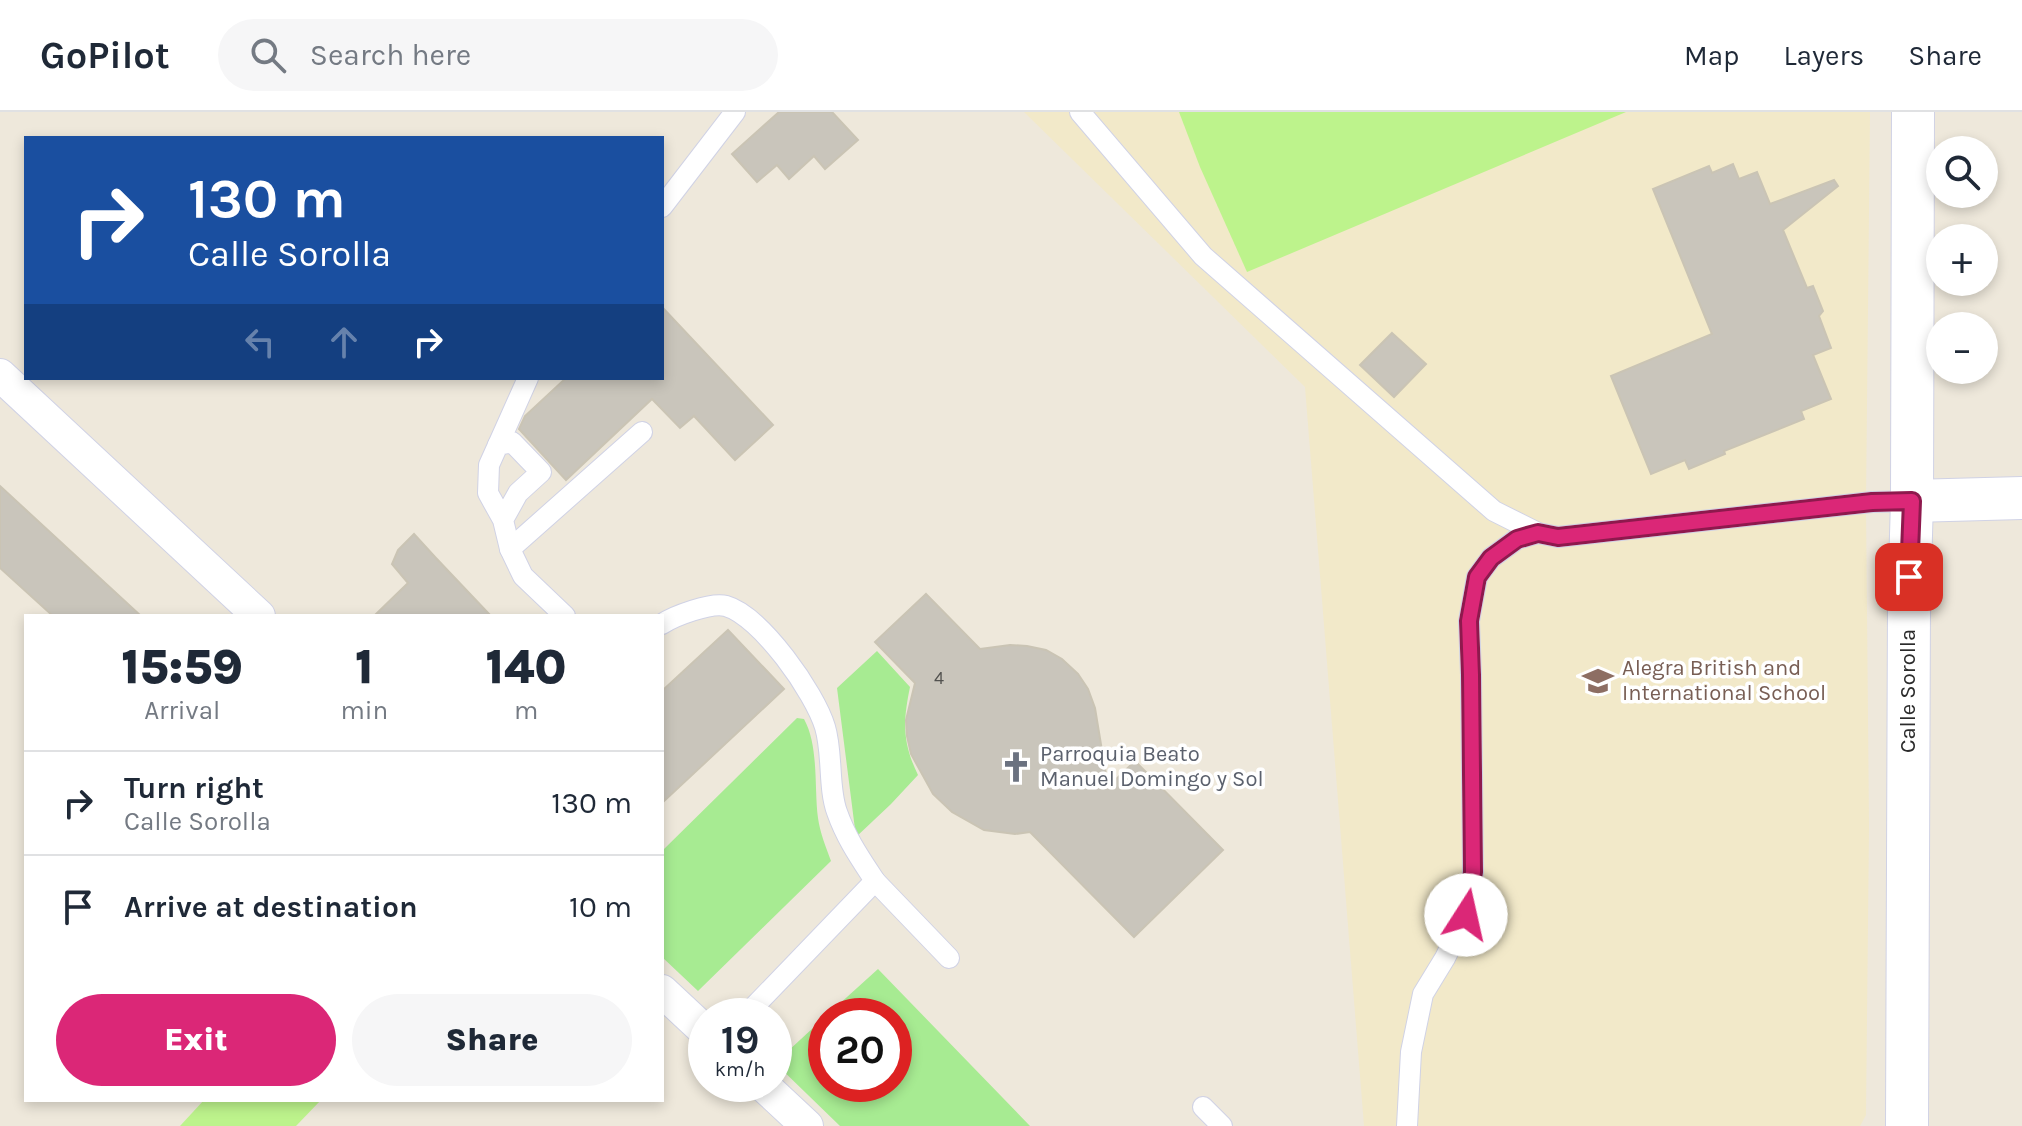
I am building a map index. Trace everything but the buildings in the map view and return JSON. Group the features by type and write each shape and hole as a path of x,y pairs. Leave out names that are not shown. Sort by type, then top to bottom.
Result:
{"street":[{"name":"Calle Sorolla","path":"1907,1126 1913,112"},
{"path":"0,375 257,614"},
{"path":"1912,501 2022,498"},
{"path":"664,993 688,1015"},
{"path":"781,1102 807,1126"}],"lane":[{"path":"664,204 735,112"},
{"path":"1080,112 1203,256 1494,511 1538,533 1558,537 1872,502 1912,501"},
{"path":"527,380 489,465 488,493 503,520 510,549 523,576 563,614"},
{"path":"510,549 642,432"},
{"path":"498,445 512,442 541,472 518,493 503,520"},
{"path":"1407,1126 1411,1052 1423,994 1466,915 1473,872 1469,621 1477,577 1491,558 1517,539 1538,533"},
{"path":"664,623 707,607 724,606 747,617 788,661 816,702 826,728 835,808 849,843 875,881 949,958"},
{"path":"762,998 875,881"},
{"path":"1203,1107 1222,1126"}],"shaded area":[{"name":"Alegra British and International School","path":"1024,112 1870,112 1866,503 1869,826 1866,1115 1860,1126 1364,1126 1305,387"}],"green space":[{"path":"1179,112 1626,112 1247,272"},
{"path":"877,651 910,687 905,731 918,775 856,837 837,688"},
{"path":"797,718 804,719 812,742 818,818 831,861 698,991 664,959 664,849"},
{"path":"878,969 906,998 846,998"},
{"path":"912,1004 1030,1126 840,1126 815,1102 912,1102"},
{"path":"808,1033 808,1095 792,1079 792,1047"},
{"path":"202,1102 319,1102 296,1126 180,1126"}],"place":[{"name":"Alegra British and International School","path":"1598,681"},
{"name":"Parroquia Beato Manuel Domingo y Sol","path":"1016,767"}],"route":[{"path":"1466,915 1473,872 1469,621 1477,577 1491,558 1517,539 1538,533 1558,537 1872,502 1912,501 1909,577"}]}
